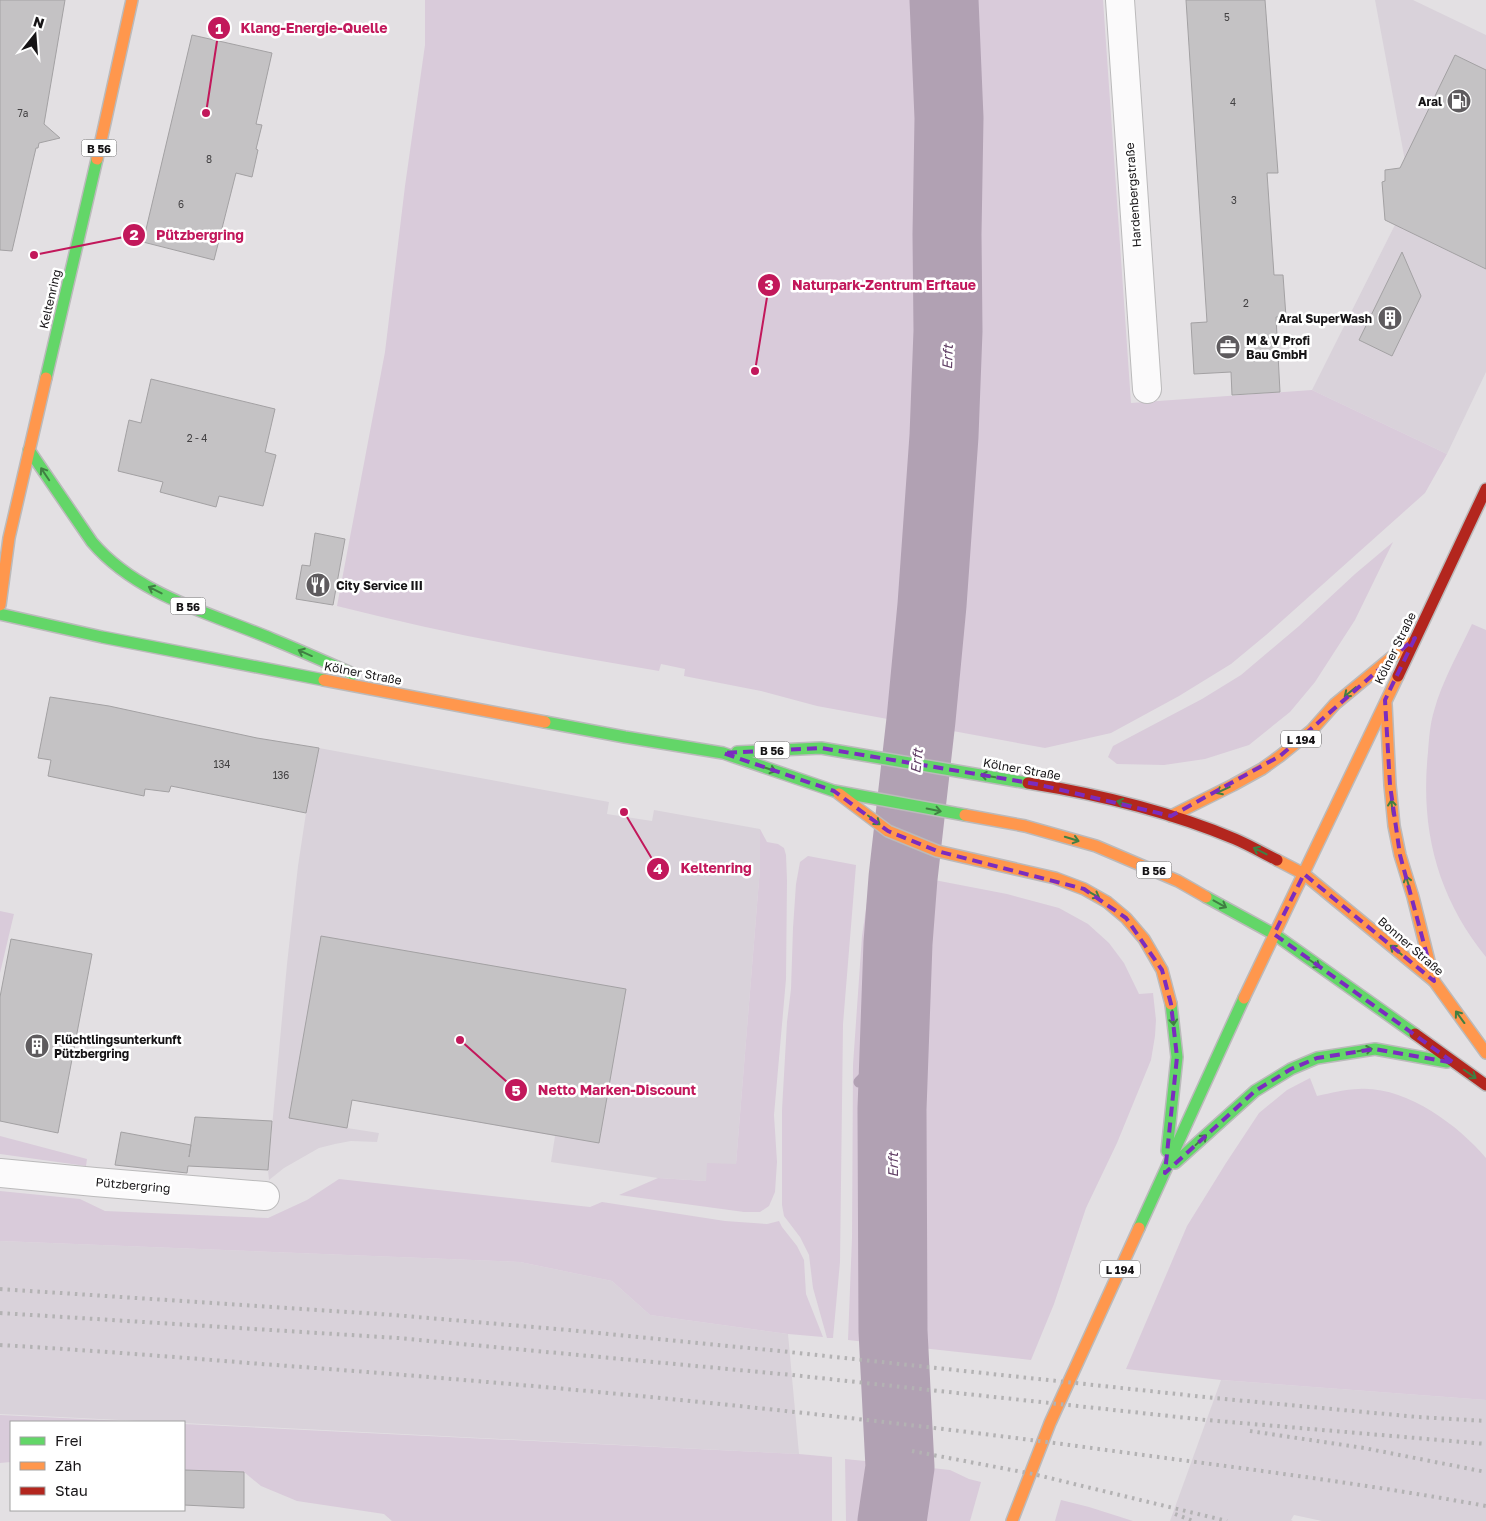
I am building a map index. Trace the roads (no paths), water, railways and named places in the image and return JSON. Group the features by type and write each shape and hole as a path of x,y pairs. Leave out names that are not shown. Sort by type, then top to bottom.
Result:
{"main road":[{"name":"Keltenring","path":"0,605 9,538 113,92 132,0"},
{"name":"B 56","path":"29,450 92,542 104,556 128,574 186,605 398,694"},
{"name":"Kölner Straße","path":"1274,934 1341,797 1385,700 1486,489"},
{"name":"Kölner Straße","path":"0,614 102,637 398,694 625,737 723,753 834,791 1025,826 1096,846 1178,881 1274,934 1486,1086"},
{"name":"L 194","path":"1171,816 1234,785 1280,756 1312,730 1335,704 1415,638"},
{"name":"B 56","path":"1385,700 1394,826 1434,981"},
{"name":"Kölner Straße","path":"723,753 821,748 1036,784 1108,799 1171,816 1236,839 1304,874"},
{"name":"B 56","path":"834,791 888,831 937,851 1055,878 1084,889 1107,902 1126,918 1144,939 1162,970 1171,1004 1177,1057 1165,1173"},
{"name":"Bonner Straße","path":"1304,874 1434,981 1486,1054"},
{"name":"L 194","path":"1012,1521 1054,1413 1274,934"},
{"name":"L 194","path":"1165,1173 1256,1091 1291,1068 1317,1058 1375,1049 1454,1063"}],"street":[{"name":"Hardenbergstraße","path":"1120,0 1147,390"},
{"name":"Pützbergring","path":"0,1173 265,1196"}],"waterway":[{"name":"Erft","path":"892,1521 900,1467 893,1331 892,1109 898,943 903,878 932,605 944,436 948,331 949,118 944,0"},
{"path":"859,1082 894,1047"}],"railway":[{"path":"0,1289 394,1315 568,1330 1214,1398 1418,1417 1486,1421"},
{"path":"0,1313 398,1338 792,1375 1206,1420 1486,1444"},
{"path":"0,1345 466,1380 874,1421 1077,1446 1333,1481 1486,1506"},
{"path":"1250,1431 1364,1448 1486,1472"},
{"path":"912,1451 1033,1474 1227,1521"},
{"path":"1175,1514 1193,1521"}],"place":[{"name":"Aral","path":"1459,101"},
{"name":"Klang-Energie-Quelle","path":"206,113"},
{"name":"Pützbergring","path":"34,255"},
{"name":"Aral SuperWash","path":"1390,318"},
{"name":"M & V Profi Bau GmbH","path":"1228,347"},
{"name":"Naturpark-Zentrum Erftaue","path":"755,371"},
{"name":"City Service III","path":"318,585"},
{"name":"Keltenring","path":"624,812"},
{"name":"Netto Marken-Discount","path":"460,1040"},
{"name":"Flüchtlingsunterkunft Pützbergring","path":"37,1046"}]}
